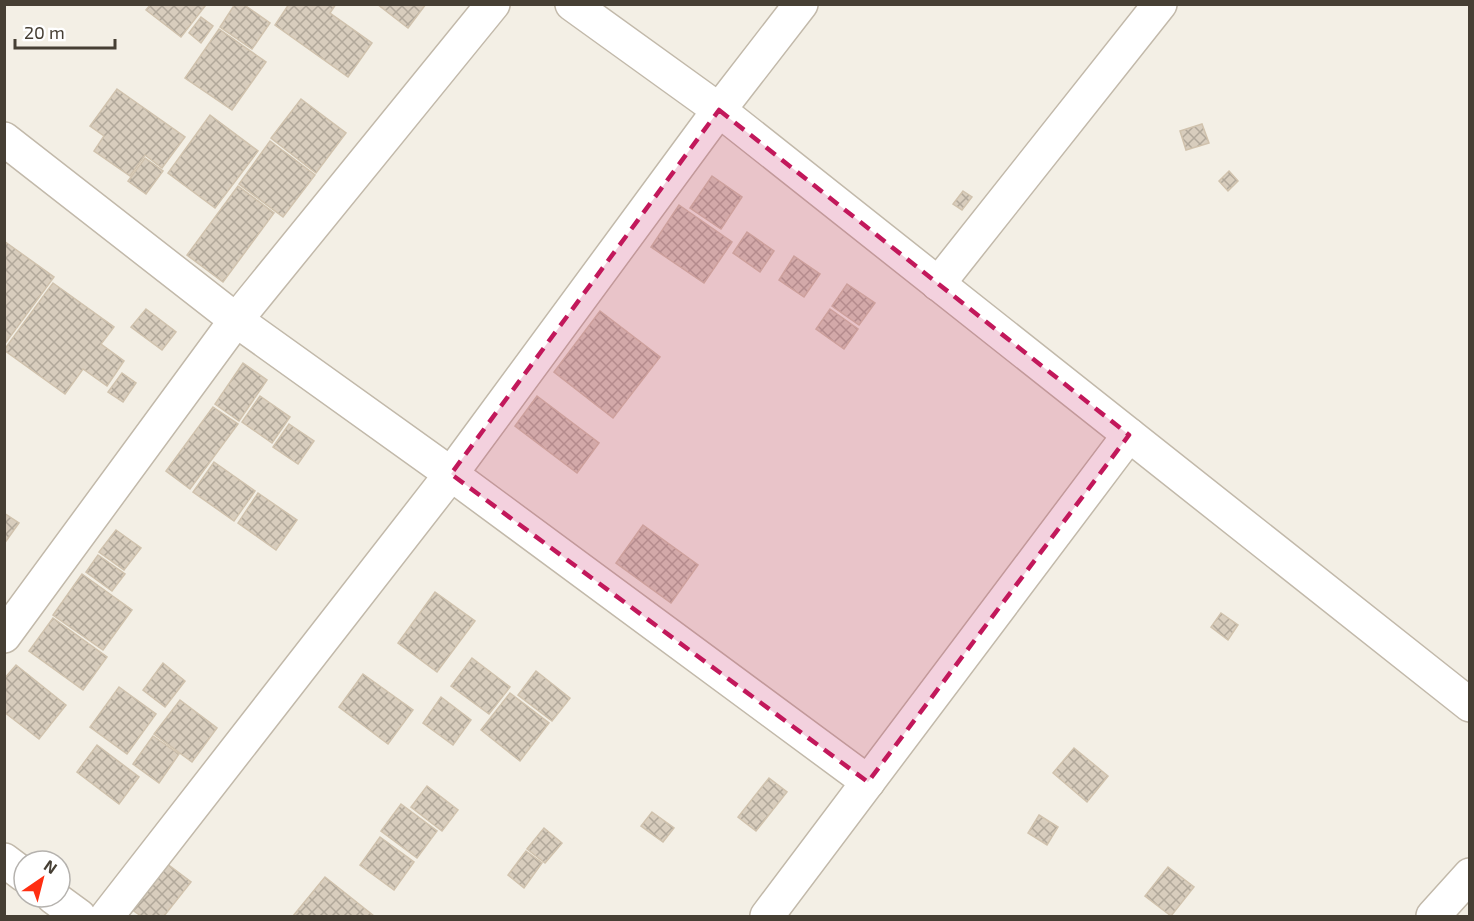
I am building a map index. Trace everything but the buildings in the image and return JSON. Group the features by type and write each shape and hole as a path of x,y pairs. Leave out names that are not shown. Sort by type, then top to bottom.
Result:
{"street":[{"path":"4,636 236,320 494,4"},
{"path":"572,4 719,110 1470,705"},
{"path":"107,916 451,474 719,110 801,4"},
{"path":"938,284 1160,4"},
{"path":"4,139 236,320 451,474 868,782"},
{"path":"767,916 1129,435"},
{"path":"1433,916 1470,875"}],"highlighted area":[{"path":"719,110 1129,435 868,782 451,474"}]}
